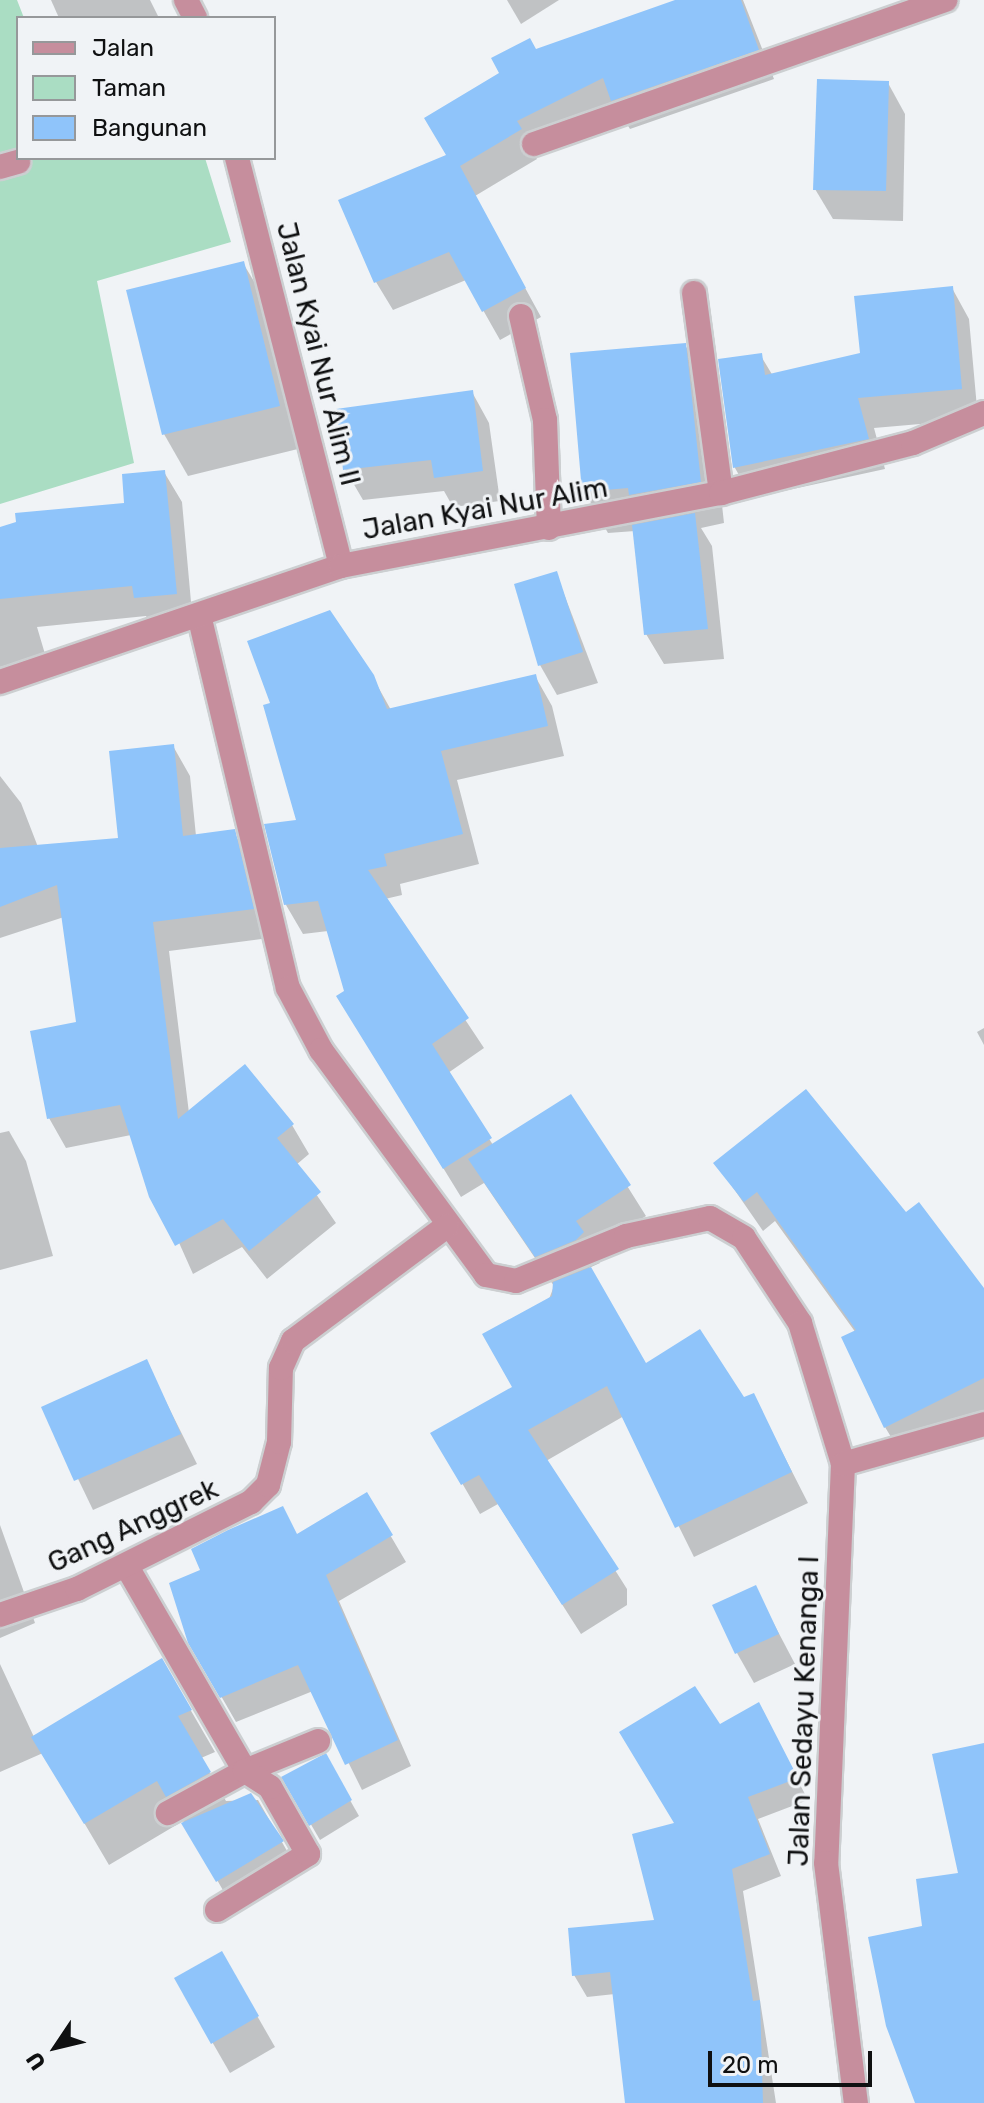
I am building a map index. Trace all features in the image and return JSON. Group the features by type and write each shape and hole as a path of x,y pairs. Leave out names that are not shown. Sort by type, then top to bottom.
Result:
{"street":[{"path":"534,144 946,0"},
{"name":"Jalan Kyai Nur Alim II","path":"238,160 341,566"},
{"path":"694,293 721,493"},
{"path":"521,316 545,420 549,528"},
{"name":"Jalan Kyai Nur Alim","path":"0,682 341,566 721,493 913,443 984,413"},
{"path":"199,615 288,988 321,1050 447,1226 499,1282 678,1220 710,1218 744,1238 800,1323 843,1464 984,1424"},
{"name":"Gang Anggrek","path":"0,1615 126,1565 231,1515 268,1485 279,1442 281,1368 293,1341 447,1226"},
{"name":"Jalan Sedayu Kenanga I","path":"843,1464 826,1863 856,2103"},
{"path":"126,1565 245,1771 270,1787 308,1854 296,1868 217,1910"},
{"path":"168,1813 245,1771 318,1741"}],"green space":[{"path":"0,0 17,0 23,16 16,16 16,160 206,160 231,242 97,281 134,463 0,504"}],"building":[{"path":"675,0 741,0 759,50 611,101 603,78 517,121 522,129 460,166 526,288 482,312 449,252 374,283 338,200 446,155 424,118 499,73 491,58 530,38 536,49"},
{"path":"817,79 889,81 886,191 813,190"},
{"path":"244,261 280,406 162,435 126,290"},
{"path":"953,286 962,389 858,398 869,439 733,468 718,359 762,353 765,375 860,353 854,296"},
{"path":"686,343 701,482 629,495 628,488 582,492 570,353"},
{"path":"473,390 483,471 434,478 431,460 343,470 336,409"},
{"path":"165,470 177,594 134,598 132,586 0,599 0,527 16,522 15,513 124,503 122,474"},
{"path":"695,513 708,629 644,635 632,525"},
{"path":"557,571 583,652 538,666 514,584"},
{"path":"330,610 374,675 387,709 536,674 548,726 441,751 463,834 384,854 387,866 368,870 469,1018 432,1044 492,1138 443,1169 336,996 344,991 318,901 284,905 264,824 296,820 263,705 270,703 247,641"},
{"path":"174,744 183,836 235,829 254,909 153,922 178,1119 245,1064 294,1124 277,1138 321,1192 249,1251 223,1219 175,1246 149,1197 120,1105 47,1119 30,1031 76,1022 57,885 0,907 0,848 118,838 109,751"},
{"path":"806,1089 906,1212 919,1202 984,1288 984,1378 884,1428 841,1337 856,1330 757,1192 744,1202 713,1163"},
{"path":"571,1094 631,1185 576,1221 584,1232 576,1240 535,1257 468,1159"},
{"path":"591,1267 646,1363 700,1329 744,1397 754,1393 792,1472 675,1528 607,1386 528,1430 619,1569 562,1605 479,1475 461,1485 430,1433 512,1387 482,1334 552,1296 553,1282"},
{"path":"147,1359 181,1434 74,1481 41,1407"},
{"path":"367,1492 393,1535 326,1575 398,1740 345,1765 298,1665 220,1698 188,1643 169,1583 200,1570 191,1549 228,1530 283,1506 297,1534"},
{"path":"756,1585 779,1634 735,1654 712,1605"},
{"path":"162,1658 192,1710 178,1716 211,1772 166,1797 157,1781 84,1824 31,1737"},
{"path":"695,1686 720,1724 759,1702 798,1778 748,1797 770,1854 732,1869 753,2001 760,2000 763,2103 625,2103 610,1972 572,1976 568,1928 654,1920 632,1834 674,1823 619,1732"},
{"path":"984,1743 984,2103 915,2103 886,2026 868,1937 922,1926 916,1879 958,1873 932,1754"},
{"path":"326,1753 352,1800 309,1826 281,1777"},
{"path":"251,1793 284,1841 216,1882 181,1823"},
{"path":"222,1951 259,2016 211,2044 174,1978"}]}
